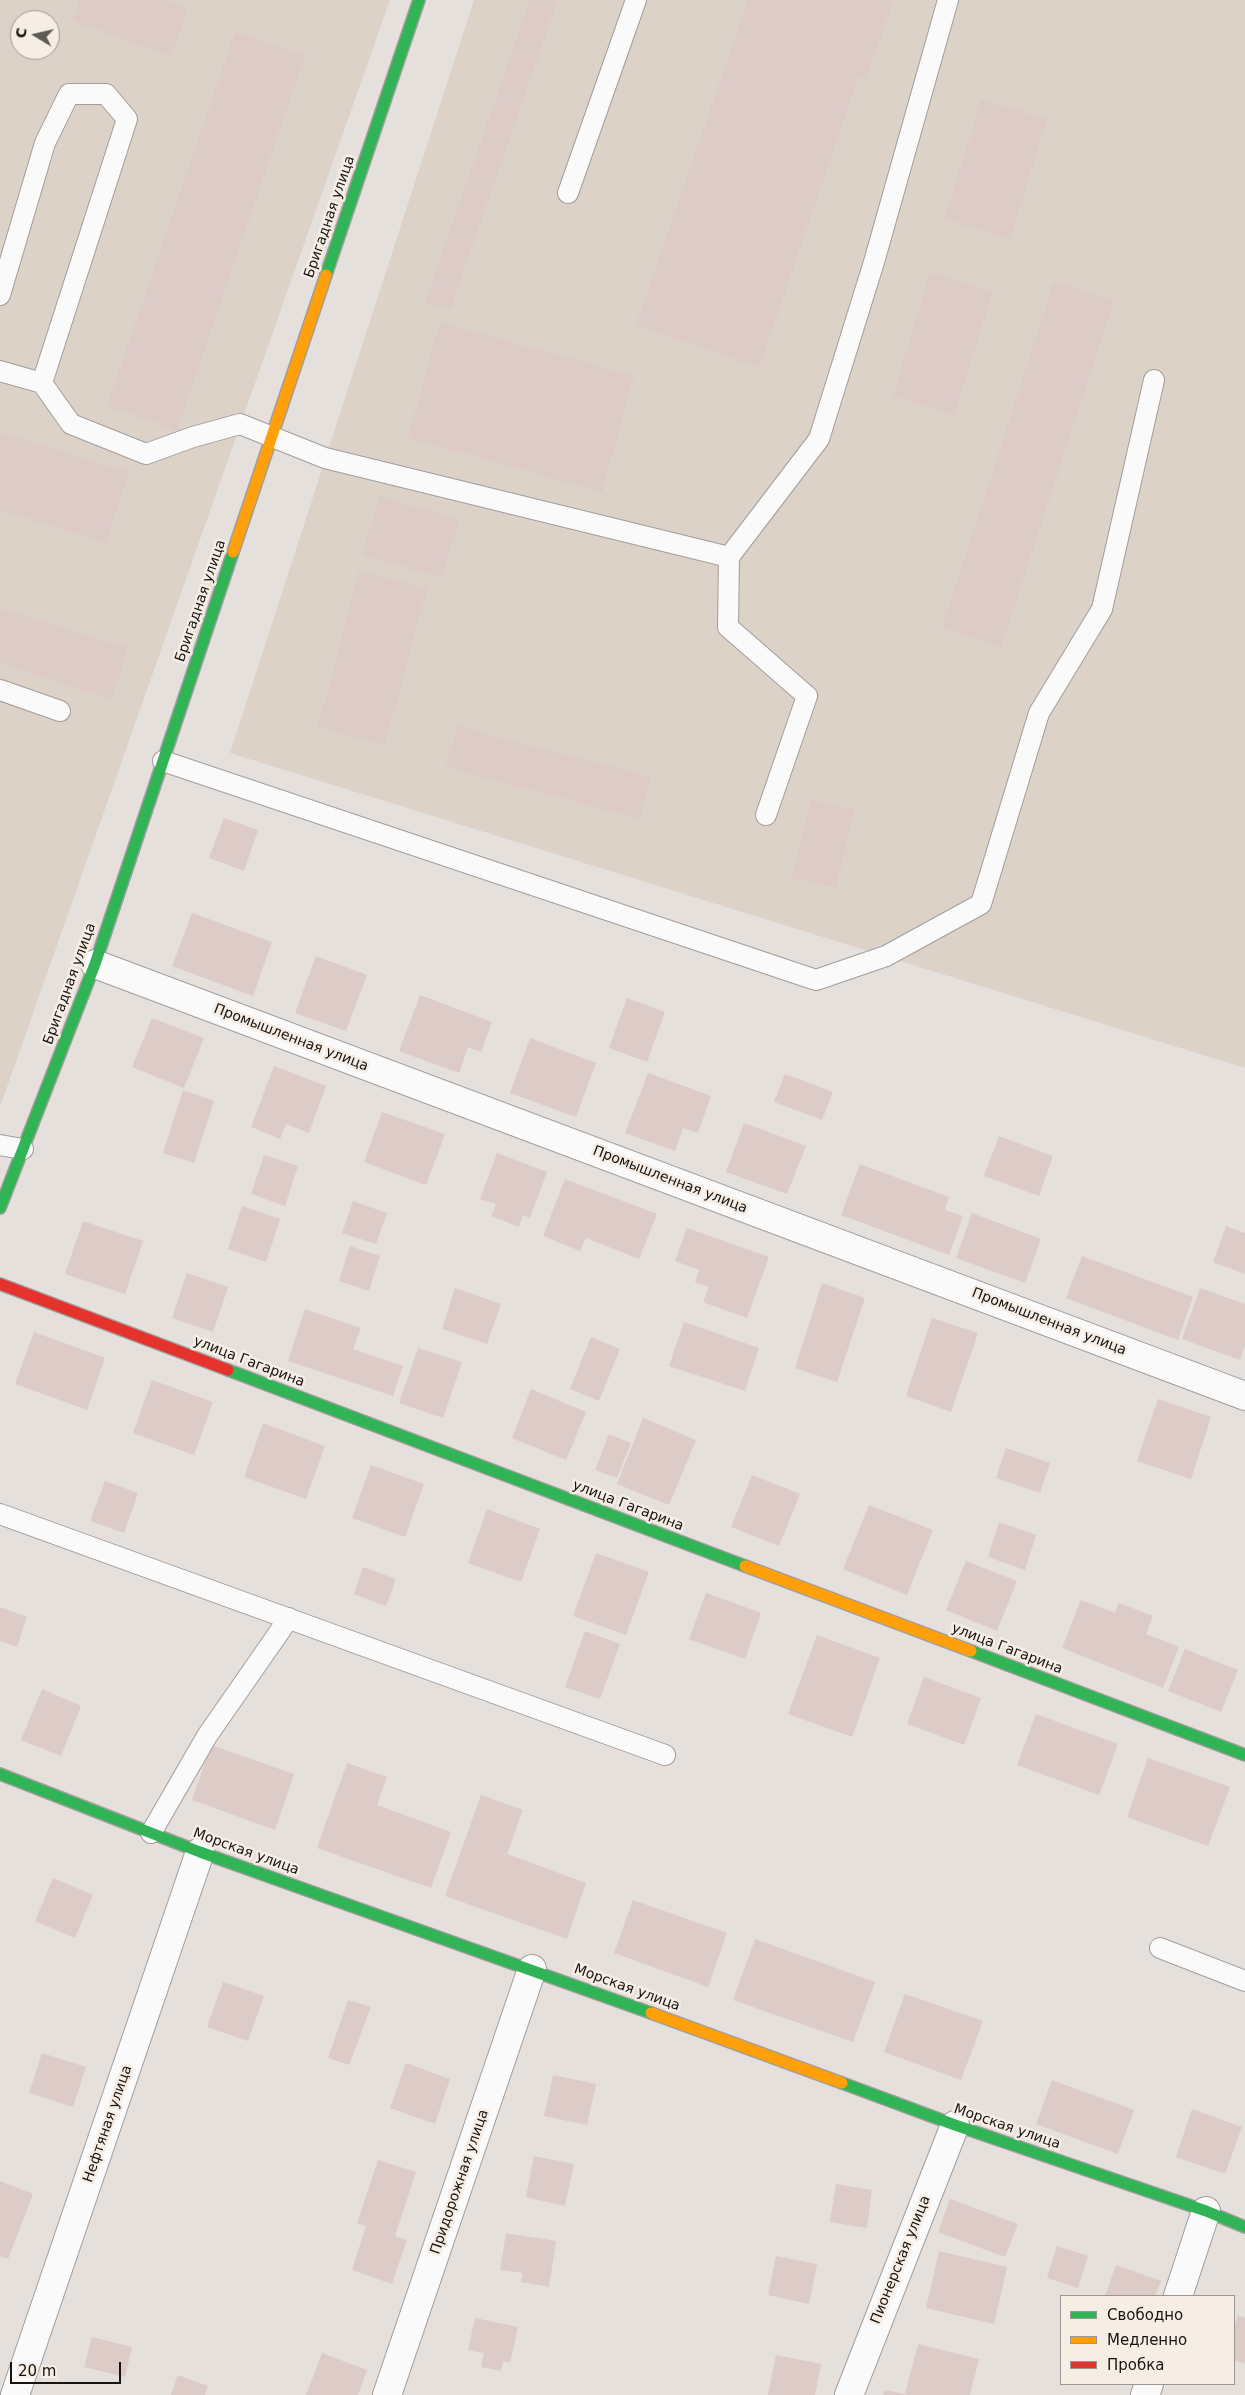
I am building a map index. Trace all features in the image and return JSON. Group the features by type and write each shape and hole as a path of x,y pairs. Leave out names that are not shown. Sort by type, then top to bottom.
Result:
{"street":[{"name":"Бригадная улица","path":"0,1208 95,964 419,0"},
{"name":"Промышленная улица","path":"95,964 1245,1396"},
{"name":"улица Гагарина","path":"0,1284 1245,1755"},
{"name":"Морская улица","path":"0,1774 200,1852 532,1969 955,2125 1245,2227"},
{"name":"Нефтяная улица","path":"15,2395 200,1852"},
{"name":"Придорожная улица","path":"387,2395 532,1969"},
{"name":"Пионерская улица","path":"849,2395 955,2125"},
{"path":"1178,2295 1206,2212"}],"lane":[{"path":"568,193 636,0"},
{"path":"766,814 807,696 728,627 728,557 819,439 874,262 948,0"},
{"path":"0,294 46,143 69,94 106,94 127,119 42,383"},
{"path":"0,371 42,383 71,424 146,454 193,437 240,424 325,458 728,557"},
{"path":"163,761 816,980 886,956 982,904 1039,713 1102,609 1154,380"},
{"path":"0,690 60,711"},
{"path":"0,1145 23,1150"},
{"path":"0,1514 665,1755"},
{"path":"151,1833 207,1736 289,1618"},
{"path":"1160,1948 1245,1981"}],"shaded area":[{"path":"0,0 390,0 0,1107"},
{"path":"474,0 1245,0 1245,1068 230,753"}],"building":[{"path":"80,0 164,0 188,9 171,56 72,21"},
{"path":"530,0 558,0 450,310 425,302"},
{"path":"748,0 894,0 866,79 859,76 759,368 636,325"},
{"path":"235,32 305,56 177,430 107,406"},
{"path":"982,99 1047,119 1010,239 944,219"},
{"path":"930,272 993,291 954,415 893,396"},
{"path":"1054,282 1114,301 1001,647 942,628"},
{"path":"440,322 634,376 602,492 408,438"},
{"path":"0,432 129,472 106,543 0,510"},
{"path":"380,496 459,520 441,578 362,554"},
{"path":"359,571 427,589 385,745 318,727"},
{"path":"0,608 128,648 112,699 0,663"},
{"path":"457,726 651,777 640,819 446,767"},
{"path":"811,799 855,810 836,888 792,878"},
{"path":"224,818 258,830 244,871 209,858"},
{"path":"192,913 272,942 253,996 172,966"},
{"path":"316,956 367,975 346,1031 295,1013"},
{"path":"420,995 492,1022 481,1052 468,1047 459,1073 399,1051"},
{"path":"627,998 665,1012 647,1062 609,1048"},
{"path":"152,1018 204,1038 184,1088 132,1067"},
{"path":"530,1038 596,1063 576,1117 510,1093"},
{"path":"274,1066 326,1086 309,1133 286,1124 280,1139 251,1127"},
{"path":"648,1073 711,1096 698,1133 683,1128 675,1151 625,1133"},
{"path":"785,1074 833,1092 822,1120 774,1102"},
{"path":"183,1090 214,1101 194,1163 163,1153"},
{"path":"382,1112 445,1134 426,1185 364,1162"},
{"path":"744,1123 806,1146 787,1194 726,1172"},
{"path":"999,1136 1053,1156 1039,1196 984,1176"},
{"path":"497,1153 547,1172 530,1218 523,1215 519,1227 491,1216 496,1204 480,1199"},
{"path":"264,1155 298,1166 285,1206 251,1194"},
{"path":"860,1164 949,1197 945,1210 963,1216 949,1255 841,1215"},
{"path":"565,1179 657,1214 639,1259 586,1238 580,1251 543,1236"},
{"path":"353,1201 387,1213 376,1244 342,1233"},
{"path":"242,1206 280,1219 266,1262 228,1249"},
{"path":"972,1213 1041,1239 1025,1283 956,1258"},
{"path":"83,1221 143,1241 125,1294 65,1274"},
{"path":"1226,1226 1245,1233 1245,1274 1213,1262"},
{"path":"687,1228 769,1257 747,1318 703,1302 709,1287 695,1282 699,1270 675,1261"},
{"path":"350,1246 380,1256 369,1291 339,1281"},
{"path":"1082,1256 1193,1297 1178,1340 1066,1298"},
{"path":"187,1273 228,1287 213,1332 172,1318"},
{"path":"822,1283 865,1298 837,1382 795,1368"},
{"path":"455,1288 501,1304 487,1344 442,1329"},
{"path":"1200,1288 1245,1304 1245,1346 1240,1360 1182,1339"},
{"path":"305,1309 361,1328 353,1349 403,1366 393,1396 288,1361"},
{"path":"932,1318 978,1333 951,1412 906,1396"},
{"path":"684,1322 759,1348 745,1391 669,1366"},
{"path":"34,1332 105,1358 87,1410 15,1384"},
{"path":"591,1337 620,1349 599,1401 570,1389"},
{"path":"418,1348 462,1362 443,1418 399,1403"},
{"path":"152,1380 213,1402 194,1455 133,1433"},
{"path":"531,1389 586,1412 566,1460 512,1438"},
{"path":"1158,1399 1211,1417 1191,1479 1137,1461"},
{"path":"643,1418 696,1440 669,1505 617,1484"},
{"path":"263,1423 325,1446 306,1499 244,1477"},
{"path":"609,1434 631,1443 617,1478 595,1470"},
{"path":"1006,1448 1050,1463 1040,1493 996,1478"},
{"path":"371,1465 424,1484 405,1537 352,1518"},
{"path":"752,1475 800,1494 779,1546 731,1527"},
{"path":"105,1481 138,1493 124,1533 90,1521"},
{"path":"869,1505 933,1530 907,1595 843,1569"},
{"path":"487,1509 540,1529 521,1582 468,1563"},
{"path":"999,1522 1036,1535 1025,1570 988,1557"},
{"path":"596,1553 649,1572 626,1635 573,1616"},
{"path":"966,1561 1017,1581 997,1631 946,1610"},
{"path":"363,1567 396,1579 386,1606 354,1594"},
{"path":"706,1593 761,1613 745,1659 689,1639"},
{"path":"1081,1600 1115,1613 1119,1603 1153,1616 1146,1634 1179,1647 1163,1688 1062,1648"},
{"path":"0,1607 27,1617 17,1647 0,1641"},
{"path":"585,1631 620,1644 600,1699 565,1687"},
{"path":"817,1635 880,1658 852,1737 788,1714"},
{"path":"1185,1649 1238,1670 1221,1712 1168,1691"},
{"path":"924,1677 981,1698 964,1745 907,1724"},
{"path":"42,1689 81,1706 61,1756 21,1740"},
{"path":"1036,1714 1118,1744 1099,1795 1017,1765"},
{"path":"211,1745 294,1774 275,1830 192,1800"},
{"path":"1148,1758 1230,1787 1208,1846 1127,1817"},
{"path":"347,1763 387,1777 377,1805 451,1832 431,1888 317,1848"},
{"path":"481,1795 523,1810 507,1854 586,1883 567,1939 445,1896"},
{"path":"53,1878 93,1895 75,1938 35,1921"},
{"path":"633,1900 727,1933 708,1987 614,1953"},
{"path":"755,1939 875,1982 853,2042 733,2000"},
{"path":"223,1982 264,1996 248,2041 207,2027"},
{"path":"905,1994 983,2021 961,2080 884,2052"},
{"path":"348,2000 371,2007 349,2065 328,2058"},
{"path":"42,2053 86,2067 73,2107 29,2093"},
{"path":"406,2063 450,2079 435,2124 390,2108"},
{"path":"553,2075 596,2084 587,2125 544,2116"},
{"path":"1052,2080 1134,2110 1118,2154 1036,2124"},
{"path":"1192,2109 1242,2127 1225,2174 1176,2157"},
{"path":"534,2156 574,2164 565,2206 526,2197"},
{"path":"378,2160 416,2172 395,2236 407,2240 392,2284 352,2270 366,2226 357,2223"},
{"path":"0,2181 33,2194 8,2259 0,2256"},
{"path":"836,2184 872,2190 867,2228 830,2222"},
{"path":"950,2199 1018,2224 1005,2257 938,2232"},
{"path":"506,2233 556,2241 549,2287 521,2282 523,2273 500,2270"},
{"path":"1057,2246 1088,2256 1078,2288 1047,2278"},
{"path":"939,2251 1007,2267 994,2324 926,2308"},
{"path":"776,2256 817,2264 809,2304 768,2295"},
{"path":"1116,2265 1161,2281 1155,2295 1105,2295"},
{"path":"1238,2315 1245,2318 1245,2364 1235,2360 1235,2324"},
{"path":"475,2318 518,2327 510,2363 503,2361 501,2371 481,2367 484,2353 468,2350"},
{"path":"92,2337 132,2347 125,2377 84,2367"},
{"path":"918,2344 979,2359 970,2395 883,2395 885,2390 905,2394"},
{"path":"322,2353 367,2370 358,2395 306,2395"},
{"path":"776,2355 821,2364 815,2395 768,2395"},
{"path":"178,2375 208,2386 205,2395 171,2395"}],"traffic: fast":[{"path":"326,275 419,0"},
{"path":"0,1208 95,964 233,552"},
{"path":"228,1370 745,1566"},
{"path":"971,1651 1245,1755"},
{"path":"0,1774 200,1852 651,2013"},
{"path":"842,2083 955,2125 1206,2211 1245,2227"}],"traffic: slow":[{"path":"233,552 326,275"},
{"path":"745,1566 971,1651"},
{"path":"651,2013 842,2083"}],"traffic: jam":[{"path":"0,1284 228,1370"}]}
